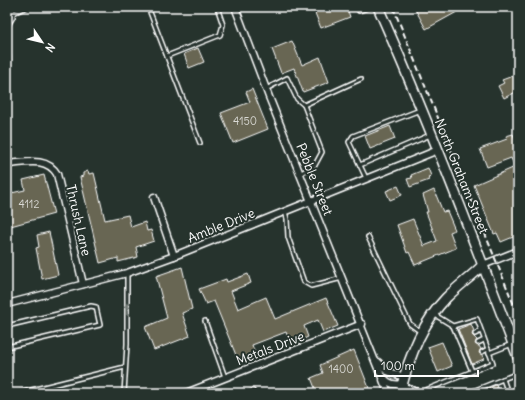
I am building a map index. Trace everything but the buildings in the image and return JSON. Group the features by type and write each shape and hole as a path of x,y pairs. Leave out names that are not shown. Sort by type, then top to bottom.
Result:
{"main road":[{"name":"North Graham Street","path":"378,7 438,150 518,357"},
{"path":"402,385 410,360 434,314 457,288 483,265"}],"street":[{"name":"Pebble Street","path":"235,7 266,89 362,324 388,393"},
{"name":"Amble Drive","path":"7,304 127,273 174,256 438,150"},
{"name":"Thrush Lane","path":"7,164 40,161 49,164 57,174 83,284"},
{"path":"154,197 174,256"},
{"path":"483,265 518,251"},
{"name":"Metals Drive","path":"186,393 362,324"},
{"name":"Pebble Street","path":"376,359 402,385"},
{"path":"379,371 386,382 395,385 402,385"}],"lane":[{"path":"7,27 13,14 13,7"},
{"path":"13,14 27,7"},
{"path":"148,7 200,143"},
{"path":"167,56 220,35 223,25 217,7"},
{"path":"358,7 359,11 370,7"},
{"path":"7,41 9,66 7,71"},
{"path":"266,89 287,78 297,99 304,105 322,152 315,165 301,173"},
{"path":"304,105 361,79"},
{"path":"366,178 349,142 353,136 421,109"},
{"path":"7,133 7,141"},
{"path":"360,165 431,134"},
{"path":"285,212 288,219 288,237 304,282 311,286 343,278"},
{"path":"368,236 410,324 423,333"},
{"path":"124,393 127,344 127,273"},
{"path":"7,326 91,306 96,307 100,325 8,347 7,336"},
{"path":"434,314 454,326 472,371"},
{"path":"402,385 421,392 493,363 477,319 454,326"},
{"path":"205,321 226,377"},
{"path":"475,334 481,331"},
{"path":"478,343 484,340"},
{"path":"482,352 513,344"},
{"path":"19,393 125,367"},
{"path":"468,393 518,373"},
{"path":"503,379 508,393"},
{"path":"248,393 253,391"}],"railway":[{"path":"393,7 518,315"}]}
